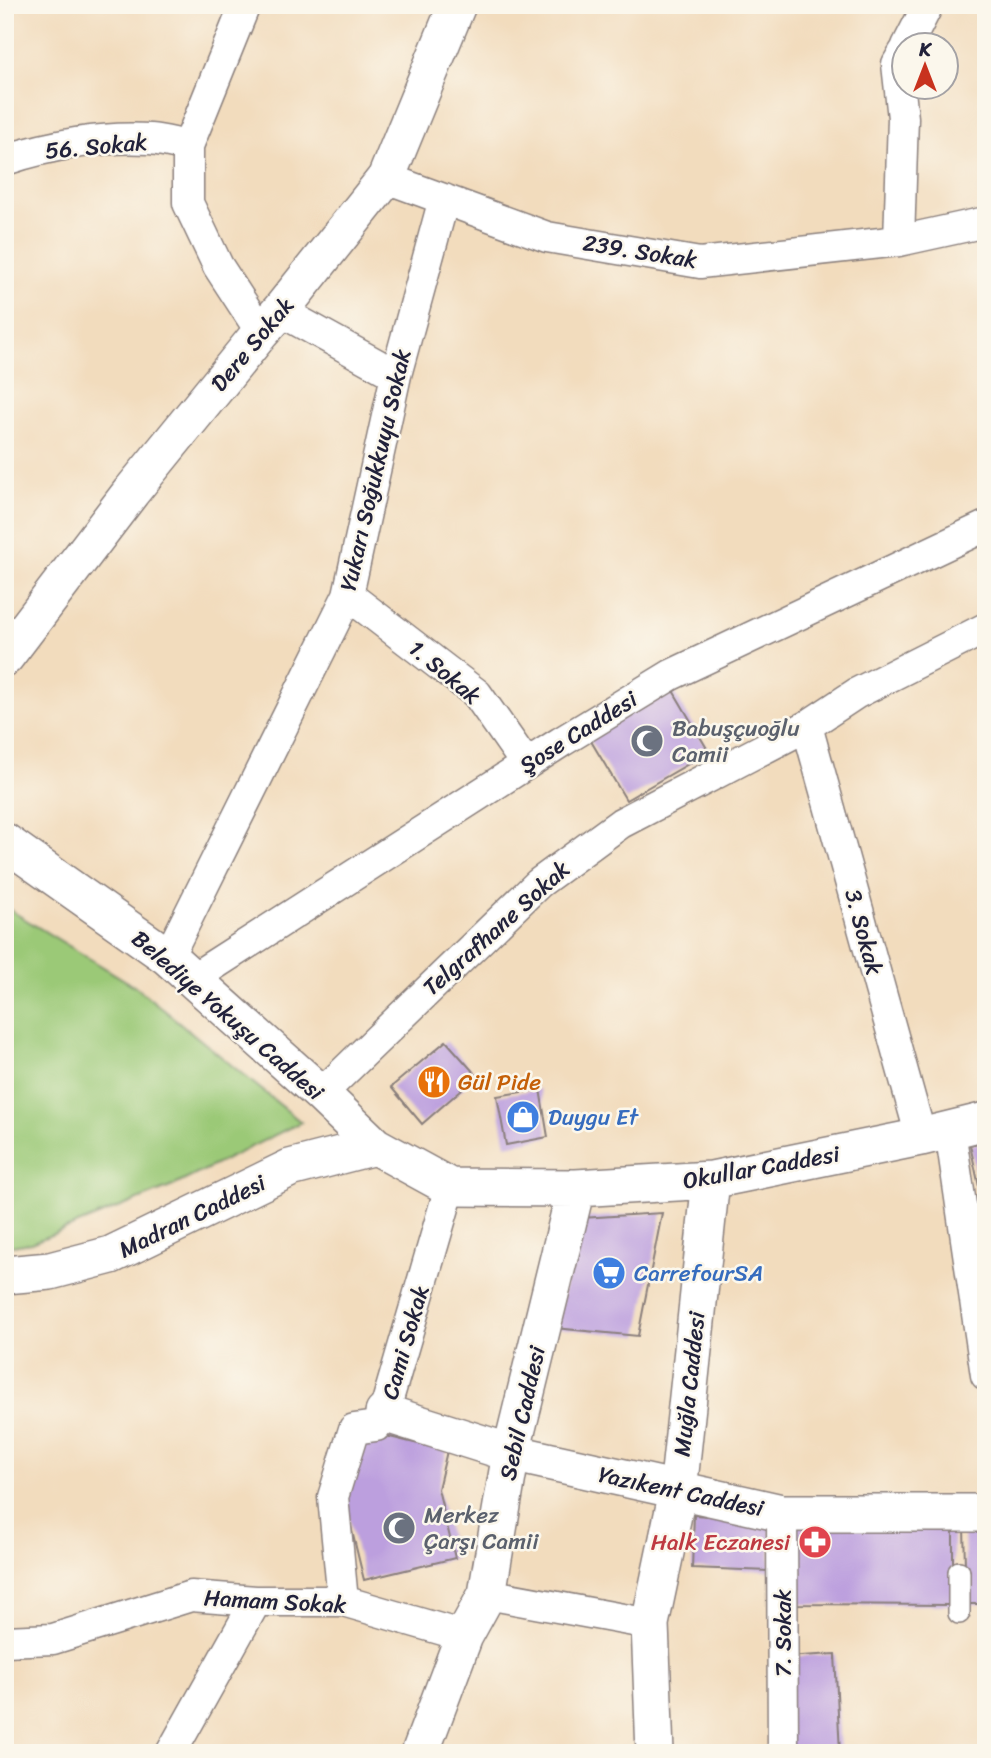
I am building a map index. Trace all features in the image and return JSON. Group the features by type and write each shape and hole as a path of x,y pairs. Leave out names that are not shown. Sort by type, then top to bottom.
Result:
{"street":[{"path":"245,5 188,146 188,202 218,266 271,321 397,375"},
{"name":"Dere Sokak","path":"6,650 386,178 457,5"},
{"path":"914,32 928,5"},
{"path":"899,241 901,102"},
{"name":"56. Sokak","path":"5,160 38,151 119,140 151,139 188,146"},
{"name":"239. Sokak","path":"386,178 547,237 700,263 899,241 986,222"},
{"name":"Yukarı Soğukkuyu Sokak","path":"180,968 348,595 397,375 444,200"},
{"name":"Şose Caddesi","path":"180,968 526,764 671,674 986,526"},
{"name":"1. Sokak","path":"348,595 477,694 526,764"},
{"name":"Telgrafhane Sokak","path":"321,1094 539,883 621,823 807,726 857,693 986,628"},
{"name":"3. Sokak","path":"807,726 936,1133 986,1375"},
{"name":"Belediye Yokuşu Caddesi","path":"5,842 180,968 376,1146 450,1187"},
{"name":"Okullar Caddesi","path":"450,1187 576,1188 710,1180 986,1121"},
{"name":"Madran Caddesi","path":"5,1275 50,1270 111,1255 290,1168 376,1146"},
{"name":"Muğla Caddesi","path":"655,1753 649,1624 678,1491 710,1180"},
{"name":"Cami Sokak","path":"343,1601 332,1497 355,1429 376,1426 384,1413 450,1187"},
{"name":"Sebil Caddesi","path":"420,1753 464,1636 487,1594 511,1453 576,1188"},
{"name":"Yazıkent Caddesi","path":"384,1413 511,1453 782,1513 986,1513"},
{"name":"7. Sokak","path":"782,1513 783,1753"},
{"path":"959,1572 959,1614"},
{"path":"487,1594 649,1624"},
{"name":"Hamam Sokak","path":"5,1640 53,1639 191,1596 256,1601 343,1601 464,1636"},
{"path":"171,1753 256,1601"}],"green space":[{"path":"5,907 136,987 301,1122 173,1186 31,1243 5,1247"}],"building":[{"name":"Babuşçuoğlu Camii","path":"668,682 709,752 626,800 585,731"},
{"path":"446,1041 477,1076 422,1124 391,1087"},
{"name":"Duygu Et","path":"540,1089 548,1137 506,1145 497,1096"},
{"path":"986,1141 986,1214 985,1214 970,1145"},
{"name":"CarrefourSA","path":"662,1213 638,1336 555,1328 581,1218"},
{"name":"Merkez Çarşı Camii","path":"361,1430 447,1451 438,1489 455,1558 364,1580 344,1498"},
{"path":"694,1515 771,1520 770,1571 692,1568"},
{"path":"792,1524 953,1525 953,1605 791,1604"},
{"path":"986,1526 986,1604 966,1604 964,1527"},
{"path":"835,1654 840,1753 788,1753 784,1657"}],"place":[{"name":"Babuşçuoğlu Camii","path":"647,741"},
{"name":"Gül Pide","path":"434,1082"},
{"name":"Duygu Et","path":"523,1117"},
{"name":"CarrefourSA","path":"609,1273"},
{"name":"Merkez Çarşı Camii","path":"399,1528"},
{"name":"Halk Eczanesi","path":"815,1542"}]}
